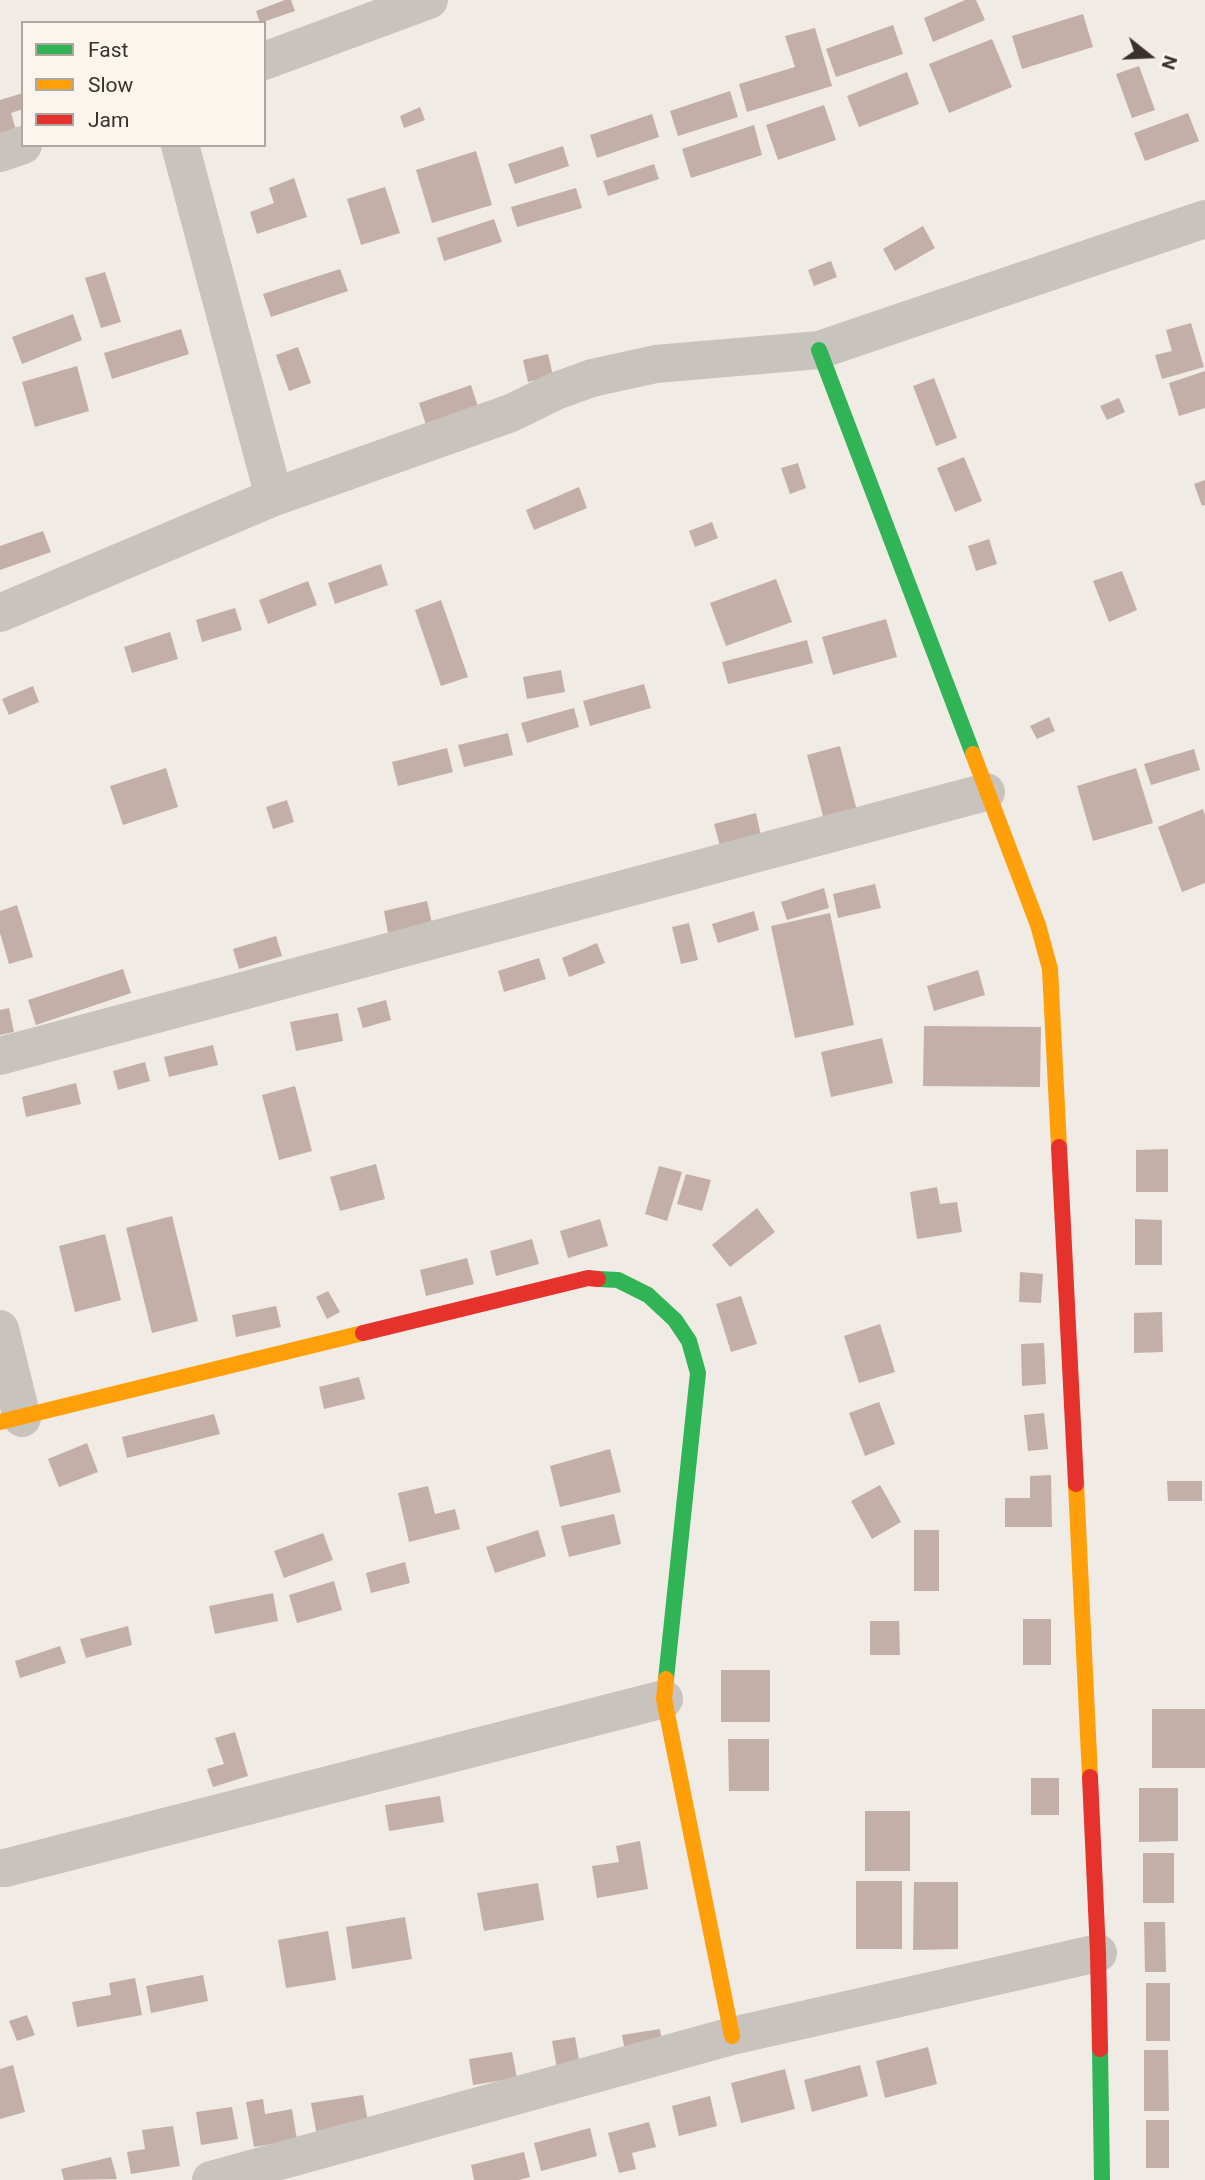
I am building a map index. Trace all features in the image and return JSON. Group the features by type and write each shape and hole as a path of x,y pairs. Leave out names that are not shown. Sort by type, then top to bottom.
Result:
{"street":[{"path":"266,60 429,0"},
{"path":"0,153 21,146"},
{"path":"181,147 274,497"},
{"path":"0,613 274,497 511,413 556,391 592,378 656,364 819,350 1202,229"},
{"path":"819,350 1038,925 1050,970 1098,1954 1102,2180"},
{"path":"0,1056 986,792"},
{"path":"0,1329 11,1420 589,1278 618,1280 648,1295 675,1320 689,1341 698,1373 664,1699 732,2036"},
{"path":"0,1868 664,1699"},
{"path":"211,2180 732,2036 1098,1954"}],"building":[{"path":"291,0 295,11 259,21 256,11"},
{"path":"965,0 976,0 985,20 933,42 924,18"},
{"path":"1083,14 1093,47 1022,69 1012,36"},
{"path":"893,25 903,54 836,77 826,49"},
{"path":"815,28 832,86 747,112 739,84 795,67 785,36"},
{"path":"992,39 1012,87 949,113 929,64"},
{"path":"1139,66 1155,110 1132,118 1116,74"},
{"path":"907,72 919,104 859,127 847,96"},
{"path":"730,91 738,117 678,136 670,111"},
{"path":"21,94 21,110 11,113 16,130 0,135 0,100"},
{"path":"824,105 836,140 778,160 766,125"},
{"path":"420,107 425,120 404,128 400,116"},
{"path":"1188,113 1199,141 1145,161 1134,133"},
{"path":"652,114 659,137 597,158 590,135"},
{"path":"754,125 762,155 691,178 682,149"},
{"path":"563,146 569,166 515,184 508,164"},
{"path":"476,151 492,205 432,223 416,170"},
{"path":"654,164 659,179 608,196 603,181"},
{"path":"294,178 307,217 257,234 250,212 274,203 269,188"},
{"path":"385,187 400,233 361,245 347,199"},
{"path":"576,188 582,208 517,227 511,207"},
{"path":"494,219 502,242 444,261 437,238"},
{"path":"923,226 935,248 895,271 883,249"},
{"path":"831,261 837,277 814,286 808,270"},
{"path":"340,269 348,291 271,317 263,294"},
{"path":"105,272 121,322 101,328 85,278"},
{"path":"73,314 82,340 22,364 12,337"},
{"path":"1191,323 1204,367 1162,379 1155,355 1172,351 1166,330"},
{"path":"181,329 189,354 112,379 104,353"},
{"path":"298,347 311,383 289,391 276,355"},
{"path":"548,354 553,376 528,382 523,360"},
{"path":"77,366 89,411 35,427 22,382"},
{"path":"1205,371 1205,408 1179,416 1169,383"},
{"path":"934,378 957,438 936,446 913,386"},
{"path":"471,385 479,410 427,428 419,403"},
{"path":"1119,398 1125,412 1107,420 1100,406"},
{"path":"964,457 982,501 955,512 937,468"},
{"path":"798,463 806,488 790,494 781,468"},
{"path":"1205,480 1205,505 1202,506 1194,484"},
{"path":"579,487 587,508 534,530 526,510"},
{"path":"712,522 718,538 695,547 689,531"},
{"path":"43,531 51,552 0,570 0,546"},
{"path":"989,539 997,564 976,571 968,546"},
{"path":"381,564 388,585 335,604 328,583"},
{"path":"1122,571 1137,610 1109,622 1093,581"},
{"path":"776,579 792,622 726,646 710,603"},
{"path":"308,581 317,605 268,624 259,600"},
{"path":"441,600 468,677 441,686 415,610"},
{"path":"235,608 242,630 202,642 196,620"},
{"path":"886,619 897,657 833,675 822,637"},
{"path":"170,632 178,659 132,673 124,647"},
{"path":"807,640 813,663 728,684 722,662"},
{"path":"561,670 565,692 527,699 523,677"},
{"path":"644,684 651,708 590,726 583,701"},
{"path":"33,686 39,702 9,715 2,699"},
{"path":"574,708 579,727 527,743 521,723"},
{"path":"1049,717 1055,731 1037,739 1030,726"},
{"path":"508,733 513,755 464,767 458,745"},
{"path":"840,746 857,811 824,820 807,755"},
{"path":"447,748 453,772 398,786 392,762"},
{"path":"1194,749 1200,770 1151,785 1144,764"},
{"path":"166,768 178,807 123,825 110,786"},
{"path":"1136,768 1153,823 1093,841 1077,786"},
{"path":"287,800 294,822 273,829 266,807"},
{"path":"1203,809 1205,883 1182,892 1158,827"},
{"path":"756,813 761,836 720,846 714,824"},
{"path":"875,884 881,908 838,918 833,894"},
{"path":"824,888 829,908 787,920 781,902"},
{"path":"427,901 432,923 388,933 384,911"},
{"path":"17,905 33,957 9,964 0,933 0,911"},
{"path":"754,911 759,930 718,943 712,924"},
{"path":"830,913 854,1025 795,1038 771,926"},
{"path":"689,923 698,960 681,964 672,927"},
{"path":"276,936 282,956 239,969 233,949"},
{"path":"597,943 605,963 569,977 562,958"},
{"path":"539,958 546,979 504,992 498,971"},
{"path":"123,969 131,993 36,1025 28,1000"},
{"path":"978,970 985,995 934,1011 927,986"},
{"path":"386,1000 391,1020 363,1028 357,1008"},
{"path":"9,1008 14,1032 0,1035 0,1010"},
{"path":"338,1013 343,1041 296,1051 290,1022"},
{"path":"924,1026 1041,1027 1040,1087 923,1086"},
{"path":"882,1038 893,1083 831,1097 821,1052"},
{"path":"213,1045 218,1065 169,1077 164,1057"},
{"path":"145,1062 150,1081 118,1090 113,1071"},
{"path":"76,1083 81,1104 26,1117 22,1097"},
{"path":"295,1086 312,1151 279,1160 262,1095"},
{"path":"1168,1149 1168,1192 1136,1192 1136,1150"},
{"path":"376,1164 385,1199 340,1211 330,1177"},
{"path":"659,1166 682,1172 667,1221 645,1214"},
{"path":"686,1174 711,1180 702,1211 677,1204"},
{"path":"937,1187 940,1204 957,1202 962,1232 917,1239 910,1192"},
{"path":"757,1208 775,1232 730,1267 712,1245"},
{"path":"172,1216 198,1321 152,1333 126,1228"},
{"path":"600,1219 608,1246 568,1258 560,1231"},
{"path":"1135,1219 1162,1220 1162,1265 1135,1265"},
{"path":"105,1234 121,1300 75,1312 59,1246"},
{"path":"532,1239 539,1264 496,1276 490,1251"},
{"path":"467,1258 474,1284 426,1296 420,1270"},
{"path":"1020,1272 1043,1274 1041,1303 1019,1302"},
{"path":"328,1291 340,1312 327,1319 316,1297"},
{"path":"741,1296 757,1344 731,1352 716,1304"},
{"path":"276,1306 281,1327 236,1337 232,1315"},
{"path":"1162,1312 1163,1352 1134,1353 1134,1313"},
{"path":"880,1324 895,1372 859,1383 844,1336"},
{"path":"1044,1343 1046,1384 1022,1386 1021,1344"},
{"path":"359,1377 365,1399 324,1409 319,1387"},
{"path":"879,1402 895,1444 865,1456 849,1413"},
{"path":"1044,1413 1048,1449 1028,1451 1024,1415"},
{"path":"214,1414 220,1434 127,1458 122,1437"},
{"path":"87,1443 98,1472 59,1487 48,1459"},
{"path":"610,1449 621,1492 560,1507 550,1466"},
{"path":"1051,1475 1052,1527 1005,1527 1005,1498 1030,1498 1030,1476"},
{"path":"1167,1481 1202,1481 1202,1501 1168,1501"},
{"path":"880,1485 901,1522 872,1539 851,1501"},
{"path":"428,1486 435,1514 455,1509 460,1529 409,1542 398,1493"},
{"path":"614,1514 621,1544 569,1557 561,1526"},
{"path":"538,1530 546,1556 495,1573 486,1547"},
{"path":"914,1530 939,1530 939,1591 914,1591"},
{"path":"323,1533 333,1560 284,1578 274,1551"},
{"path":"405,1562 410,1583 371,1593 366,1573"},
{"path":"334,1581 342,1610 297,1623 289,1595"},
{"path":"273,1593 278,1621 215,1634 209,1606"},
{"path":"1023,1619 1051,1619 1051,1665 1023,1665"},
{"path":"870,1621 899,1621 900,1655 870,1655"},
{"path":"128,1626 132,1645 86,1658 80,1639"},
{"path":"60,1646 66,1663 20,1678 15,1661"},
{"path":"721,1670 770,1670 770,1722 721,1722"},
{"path":"1152,1709 1205,1709 1205,1768 1152,1768"},
{"path":"235,1732 248,1776 213,1787 207,1769 224,1764 215,1738"},
{"path":"728,1739 769,1739 769,1791 729,1791"},
{"path":"1031,1778 1059,1778 1059,1815 1031,1815"},
{"path":"1139,1788 1178,1788 1178,1841 1139,1842"},
{"path":"440,1796 444,1822 389,1831 385,1805"},
{"path":"865,1811 910,1811 910,1871 865,1871"},
{"path":"640,1841 648,1889 597,1898 592,1866 619,1862 616,1846"},
{"path":"1143,1853 1174,1853 1174,1903 1143,1903"},
{"path":"856,1881 902,1881 902,1949 856,1949"},
{"path":"914,1882 958,1882 958,1949 913,1950"},
{"path":"538,1883 544,1920 484,1931 477,1893"},
{"path":"405,1917 412,1959 352,1969 346,1927"},
{"path":"1144,1922 1165,1922 1166,1972 1145,1972"},
{"path":"328,1931 336,1980 286,1988 278,1940"},
{"path":"203,1975 208,2001 151,2013 146,1986"},
{"path":"135,1978 142,2015 77,2027 72,2002 111,1995 109,1983"},
{"path":"1146,1983 1170,1983 1170,2041 1146,2041"},
{"path":"27,2015 35,2035 17,2041 9,2021"},
{"path":"660,2029 664,2055 627,2062 622,2035"},
{"path":"575,2037 581,2071 558,2074 552,2041"},
{"path":"928,2047 937,2084 885,2098 876,2061"},
{"path":"1144,2050 1168,2050 1169,2111 1144,2111"},
{"path":"512,2052 517,2078 473,2085 469,2059"},
{"path":"13,2065 25,2112 0,2119 0,2069"},
{"path":"860,2065 868,2096 812,2112 804,2080"},
{"path":"785,2069 795,2109 741,2123 731,2083"},
{"path":"363,2095 369,2127 317,2136 311,2103"},
{"path":"710,2096 717,2126 679,2136 672,2106"},
{"path":"263,2099 265,2114 292,2109 297,2140 254,2147 246,2102"},
{"path":"232,2107 238,2139 201,2145 196,2112"},
{"path":"1146,2120 1169,2120 1169,2168 1146,2168"},
{"path":"649,2122 656,2147 632,2153 636,2169 619,2173 608,2133"},
{"path":"173,2126 180,2166 131,2174 127,2152 145,2149 142,2130"},
{"path":"590,2128 597,2156 541,2171 534,2143"},
{"path":"524,2152 530,2177 519,2180 474,2180 471,2165"},
{"path":"111,2157 117,2179 64,2180 61,2169"}],"traffic: fast":[{"path":"819,350 973,754"},
{"path":"598,1279 618,1280 648,1295 675,1320 689,1341 698,1373 666,1679"},
{"path":"1100,2049 1102,2180"}],"traffic: slow":[{"path":"973,754 1038,925 1050,969 1059,1147"},
{"path":"0,1422 363,1333"},
{"path":"1076,1484 1090,1777"},
{"path":"666,1679 664,1699 732,2036"}],"traffic: jam":[{"path":"1059,1147 1076,1484"},
{"path":"363,1333 588,1278 598,1279"},
{"path":"1090,1777 1100,2049"}]}
